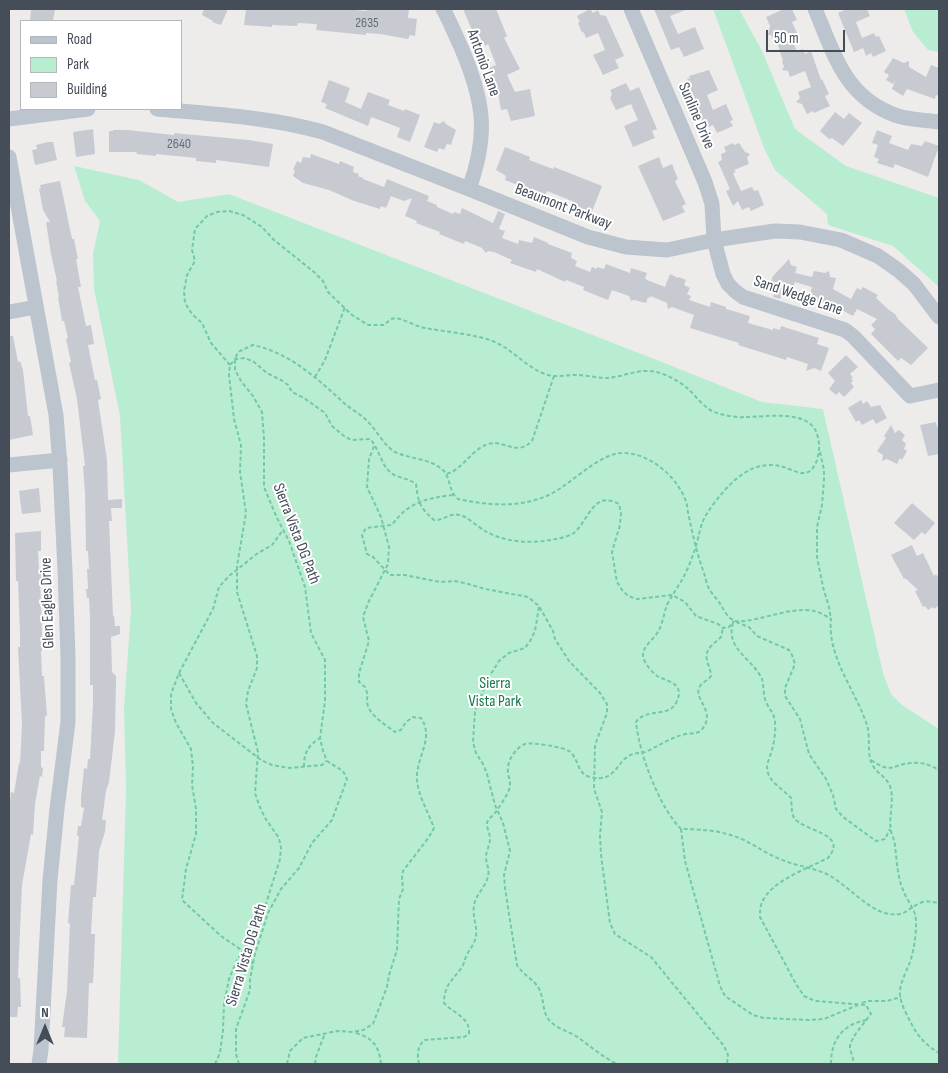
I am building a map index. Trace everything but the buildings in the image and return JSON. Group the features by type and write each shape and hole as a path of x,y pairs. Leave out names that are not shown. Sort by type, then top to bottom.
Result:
{"street":[{"name":"Antonio Lane","path":"443,9 471,71 481,107 482,129 480,148 469,189"},
{"name":"Sunline Drive","path":"631,9 705,182 712,204 714,240"},
{"path":"815,9 843,73 855,90 870,103 890,114 939,122"},
{"path":"9,119 80,110"},
{"name":"Beaumont Parkway","path":"168,110 263,119 305,127 342,139 588,237 626,247 667,250 714,240 775,232 800,232 841,240 878,256 898,270 914,284 939,317"},
{"name":"Glen Eagles Drive","path":"9,157 56,414 60,460 68,646 68,722 50,880 40,1057"},
{"name":"Sand Wedge Lane","path":"714,240 723,274 728,284 743,297 845,330 910,396 939,390"},
{"path":"9,312 36,307"},
{"path":"9,465 60,460"},
{"path":"40,1057 44,1056 53,1064"}],"path":[{"path":"230,366 211,343 202,323 192,314 185,303 184,297 187,275 195,261 192,250 195,229 207,216 217,212 230,211 243,215 262,227 274,240 314,272 323,281 328,292 352,315 368,326 384,325 391,319 396,318 424,328 496,342 546,375 577,375 607,378 642,372 656,372 673,379 687,388 701,403 715,413 743,418 770,415 800,417 816,429 824,470 822,505 817,527 817,557 829,607 831,635 836,655 860,706 868,728 873,766 890,786 892,809 890,828 885,839 876,840 836,810 833,795 826,779 809,754 800,719 785,696 785,688 795,664 792,655 789,650 757,636 749,627 734,621 728,615 709,589 682,492 668,474 639,455 614,453 589,467 578,477 556,491 534,500 507,505 493,505 463,500 453,495 424,499 404,512 392,525 366,528 362,535 367,554 390,575 405,575 440,582 454,581 528,597 539,606 553,631 555,639 569,661 600,693 607,704 607,713 595,745 594,790 602,812 601,855 610,923 615,934 651,957 724,1046 728,1055 727,1064"},
{"path":"315,377 325,360 345,307"},
{"path":"215,1064 220,1053 226,991 238,958 251,939 265,907 280,859 281,848 279,838 262,812 255,793 258,758 256,740 246,704 248,692 257,668 258,656 237,592 237,570 246,513 240,472 241,444 234,419 230,384 230,366 238,352 253,346 262,347 287,358 315,377 347,406 368,421 394,451 433,464 443,470 453,495"},
{"path":"235,359 245,358 254,362 267,373 281,380 288,385 292,392 304,398 325,414 332,426 344,436 351,440 370,439 375,444 386,468 392,474 409,478 416,484 419,502 422,508 434,520 440,521 453,514 461,515 498,538 540,543 572,534 592,508 601,502 612,500 619,504 621,513 618,534 612,552 617,582 628,596 637,599 672,595 685,602 696,616 718,624 723,628 730,627 734,621"},
{"name":"Sierra Vista DG Path","path":"235,359 235,370 262,412 264,487 289,541 305,587 311,633 324,660 325,701 320,738 327,761 343,771 347,779 332,820 312,843 299,868 282,889 268,913 253,964 250,990 236,1029 236,1054 239,1064"},
{"path":"446,475 455,472 478,450 489,444 517,449 527,446 532,441 554,376"},
{"path":"287,1064 290,1051 303,1038 325,1033 363,1030 373,1024 387,988 397,950 399,899 403,889 403,871 434,828 418,788 416,776 427,734 426,725 421,718 413,717 406,722 401,730 395,732 368,709 366,701 368,695 365,687 359,682 359,673 368,641 363,618 368,603 388,564 389,547 367,487 368,459 375,444"},
{"path":"819,451 816,464 809,472 801,474 782,467 769,465 754,468 738,477 706,515 684,577 666,607 658,632 643,650 643,658 652,672 659,677 669,679 676,686 679,694 676,704 670,710 640,716 636,722 652,782 673,821 680,829 685,861 720,986 725,996 754,1015 764,1018 810,1020 824,1018 868,1001 888,1001 901,997"},
{"path":"253,964 242,951 221,936 182,900 186,869 196,834 196,810 192,785 191,749 176,723 171,709 171,694 179,673 213,609 219,587 258,552 272,545 283,530"},
{"path":"539,606 535,632 530,641 525,648 509,653 499,661 489,676 475,711 473,742 476,753 487,774 510,851 504,874 505,888 518,965 522,974 538,987 544,1010 554,1025 577,1037 617,1064"},
{"path":"734,621 746,621 781,612 803,610 814,611 831,619"},
{"path":"734,621 732,628 733,640 738,651 758,673 762,681 766,704 773,713 775,722 772,750 767,767 768,775 791,798 792,813 795,819 802,825 826,835 834,844 833,853 828,858 783,880 773,888 761,905 760,917 804,996 815,1002 860,1004 866,1005 870,1009 872,1014 851,1040 850,1048 853,1064"},
{"path":"419,1064 417,1055 424,1040 464,1038 469,1034 470,1027 466,1021 444,1003 444,994 446,987 461,968 465,957 475,941 476,932 473,908 476,898 488,877 486,858 490,842 486,826 488,820 508,793 511,783 508,768 510,759 516,750 524,744 534,743 562,748 570,751 582,773 602,778 611,774 632,754 643,753 666,740 698,733 706,721 707,711 698,695 699,688 711,676 706,653 710,646 721,637 723,628"},
{"path":"179,673 196,703 213,723 258,758 272,765 289,768 322,765 327,761"},
{"path":"304,767 306,751 310,745 320,738"},
{"path":"871,760 886,768 895,768 913,763 928,764 939,770"},
{"path":"890,828 895,844 898,874 903,890 915,914 916,925 911,960 902,986 901,997 908,1018 916,1032 923,1042 939,1053"},
{"path":"680,829 710,830 727,834 743,840 770,856 818,870 832,877 873,907 885,913 898,914 912,909 921,902 939,903"},
{"path":"830,1064 833,1047 838,1035 854,1022 867,1019"},
{"path":"353,1032 364,1035 374,1042 381,1064"},
{"path":"315,1064 325,1033"}],"green space":[{"path":"713,9 739,9 762,51 795,129 846,166 939,198 939,287 893,246 828,225 827,214 775,170 764,148"},
{"path":"904,9 939,9 939,52 928,50 913,32"},
{"name":"Sierra Vista Park","path":"74,166 139,180 178,202 229,194 762,402 823,409 883,673 891,694 902,705 939,729 939,1064 118,1064 126,789 124,708 131,611 120,416 94,289 93,254 100,221 85,201"}]}
